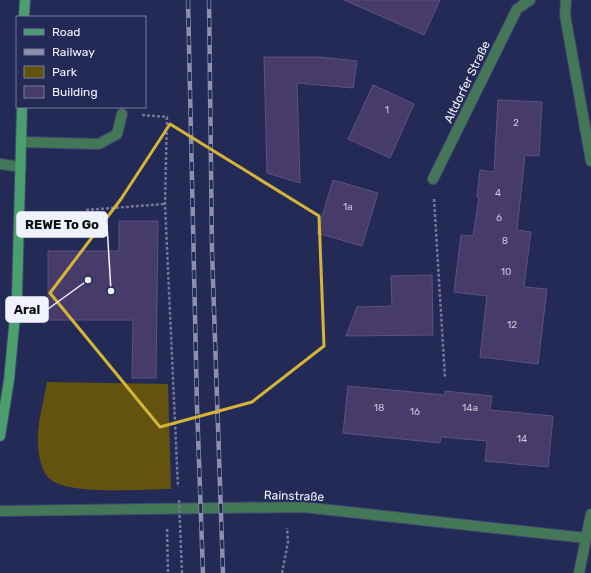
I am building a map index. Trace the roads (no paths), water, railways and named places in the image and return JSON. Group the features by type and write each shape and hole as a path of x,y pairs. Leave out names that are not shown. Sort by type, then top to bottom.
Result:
{"main road":[{"path":"24,16 25,0"},
{"path":"0,436 9,380 17,295 22,108"}],"street":[{"name":"Altdorfer Straße","path":"433,179 517,9 530,0"},
{"path":"566,0 565,15 591,161"},
{"path":"21,142 99,144 117,134 122,114"},
{"path":"0,164 21,167"},
{"name":"Rainstraße","path":"0,511 303,507 586,538"},
{"path":"579,573 591,514"}],"railway":[{"path":"188,0 197,406 203,573"},
{"path":"209,0 212,251 223,573"}],"place":[{"name":"Aral","path":"88,280"},
{"name":"REWE To Go","path":"111,291"}]}
